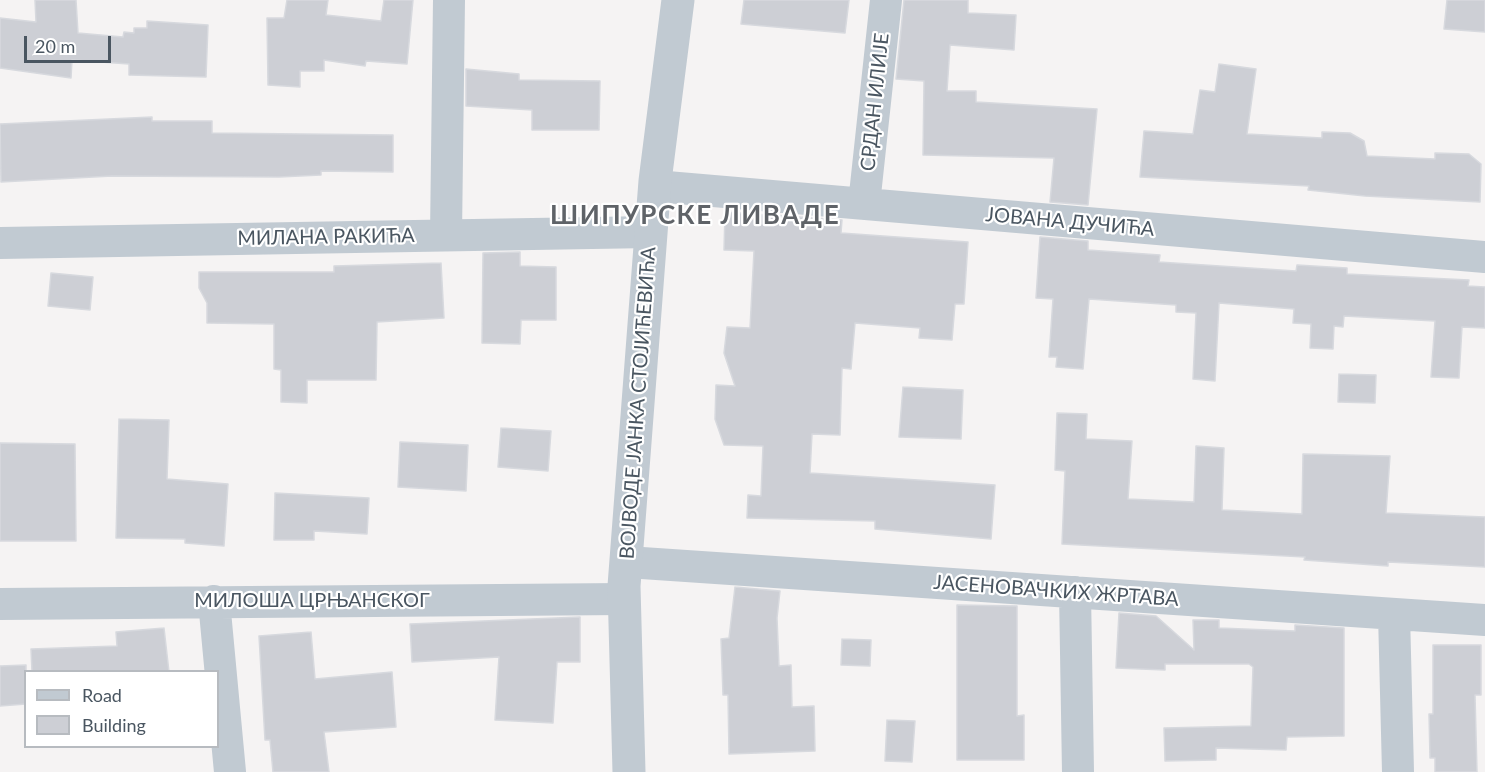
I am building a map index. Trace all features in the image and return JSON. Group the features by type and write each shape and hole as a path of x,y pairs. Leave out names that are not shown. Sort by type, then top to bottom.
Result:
{"street":[{"path":"446,235 449,0"},
{"name":"ВОЈВОДЕ ЈАНКА СТОЈИЋЕВИЋА","path":"629,772 624,599 655,186 678,0"},
{"name":"СРДАН ИЛИЈЕ","path":"864,204 886,0"},
{"name":"ЈОВАНА ДУЧИЋА","path":"655,186 1485,257"},
{"name":"МИЛАНА РАКИЋА","path":"0,243 651,232"},
{"name":"ЈАСЕНОВАЧКИХ ЖРТАВА","path":"627,562 1485,620"},
{"path":"1075,592 1078,772"},
{"name":"МИЛОША ЦРЊАНСКОГ","path":"0,604 624,599"},
{"path":"214,601 230,772"},
{"path":"1394,614 1398,772"}],"building":[{"path":"35,0 76,0 78,33 123,37 124,32 134,33 134,28 147,28 147,21 208,25 206,77 129,75 129,64 72,60 71,78 0,68 0,18 36,22"},
{"path":"287,0 328,0 326,15 381,21 384,0 413,0 407,64 366,61 365,66 324,60 324,71 300,71 300,87 268,85 267,18 284,18"},
{"path":"744,0 849,0 845,33 741,24"},
{"path":"904,0 968,0 968,13 1016,15 1014,50 950,45 947,91 976,91 976,102 1097,109 1088,205 1050,202 1054,158 923,155 924,81 896,79"},
{"path":"1447,0 1485,0 1485,32 1444,29"},
{"path":"1219,64 1256,69 1247,134 1322,138 1322,132 1350,133 1364,141 1367,156 1435,159 1435,153 1469,154 1481,164 1480,202 1365,196 1308,190 1309,186 1140,177 1144,131 1193,134 1200,90 1215,92"},
{"path":"466,69 519,74 519,80 600,81 599,130 532,130 532,110 466,106"},
{"path":"152,117 152,121 212,121 212,133 393,135 393,172 321,171 321,175 279,177 112,176 1,182 0,124"},
{"path":"725,212 842,220 841,233 968,242 964,304 955,304 952,340 919,338 920,328 855,323 851,369 842,368 840,435 812,434 810,473 995,485 991,539 875,529 875,521 747,518 748,495 761,496 763,446 724,445 715,419 716,385 735,386 724,353 727,327 750,328 754,251 724,250"},
{"path":"1040,237 1088,241 1088,250 1160,255 1159,262 1296,271 1297,265 1347,268 1347,274 1469,280 1468,286 1485,287 1485,328 1462,327 1459,378 1431,377 1435,321 1344,316 1343,327 1334,326 1333,349 1310,348 1311,324 1293,323 1294,309 1219,303 1215,381 1193,379 1196,313 1176,312 1176,305 1089,299 1083,369 1056,367 1057,357 1049,357 1053,299 1036,298"},
{"path":"520,252 520,266 556,267 556,320 521,320 520,344 482,343 483,253"},
{"path":"441,263 444,318 377,322 376,380 307,380 307,403 281,402 281,370 274,369 274,324 207,323 207,303 199,288 199,272 334,272 334,266"},
{"path":"51,273 93,277 90,310 48,306"},
{"path":"1339,374 1376,375 1375,403 1338,402"},
{"path":"903,387 963,390 961,439 899,437"},
{"path":"1057,413 1087,414 1086,439 1132,441 1128,499 1194,502 1196,446 1224,448 1222,510 1302,514 1303,454 1390,456 1386,513 1485,517 1485,567 1388,562 1388,566 1304,560 1305,557 1062,544 1065,471 1055,470"},
{"path":"119,419 169,420 167,479 228,484 224,546 185,543 185,539 116,538"},
{"path":"501,428 551,431 548,471 498,467"},
{"path":"400,442 468,445 466,491 398,487"},
{"path":"0,443 75,444 76,541 0,541"},
{"path":"275,493 369,498 367,534 314,531 314,540 274,540"},
{"path":"735,587 780,591 777,618 779,666 791,665 792,707 814,706 815,751 729,754 728,695 723,695 721,639 729,638"},
{"path":"957,605 1017,606 1017,716 1024,715 1024,760 957,760"},
{"path":"1119,613 1156,616 1194,650 1193,620 1219,620 1219,628 1295,631 1295,625 1344,628 1344,736 1287,737 1286,750 1216,748 1216,760 1165,761 1164,728 1251,726 1253,667 1249,664 1165,664 1165,670 1116,668"},
{"path":"580,617 580,662 557,662 553,723 495,720 499,657 412,662 410,624"},
{"path":"164,628 169,670 32,670 31,649 117,646 116,632"},
{"path":"311,632 315,679 392,672 396,727 324,732 329,772 273,772 270,740 265,740 259,636"},
{"path":"842,639 871,640 870,666 841,665"},
{"path":"1433,645 1481,645 1481,695 1475,695 1477,772 1435,772 1435,758 1430,758 1429,714 1433,714"},
{"path":"26,665 24,704 0,706 0,666"},
{"path":"887,720 915,721 912,762 885,761"}],"district":[{"name":"ШИПУРСКЕ ЛИВАДЕ","path":"695,216"}]}
